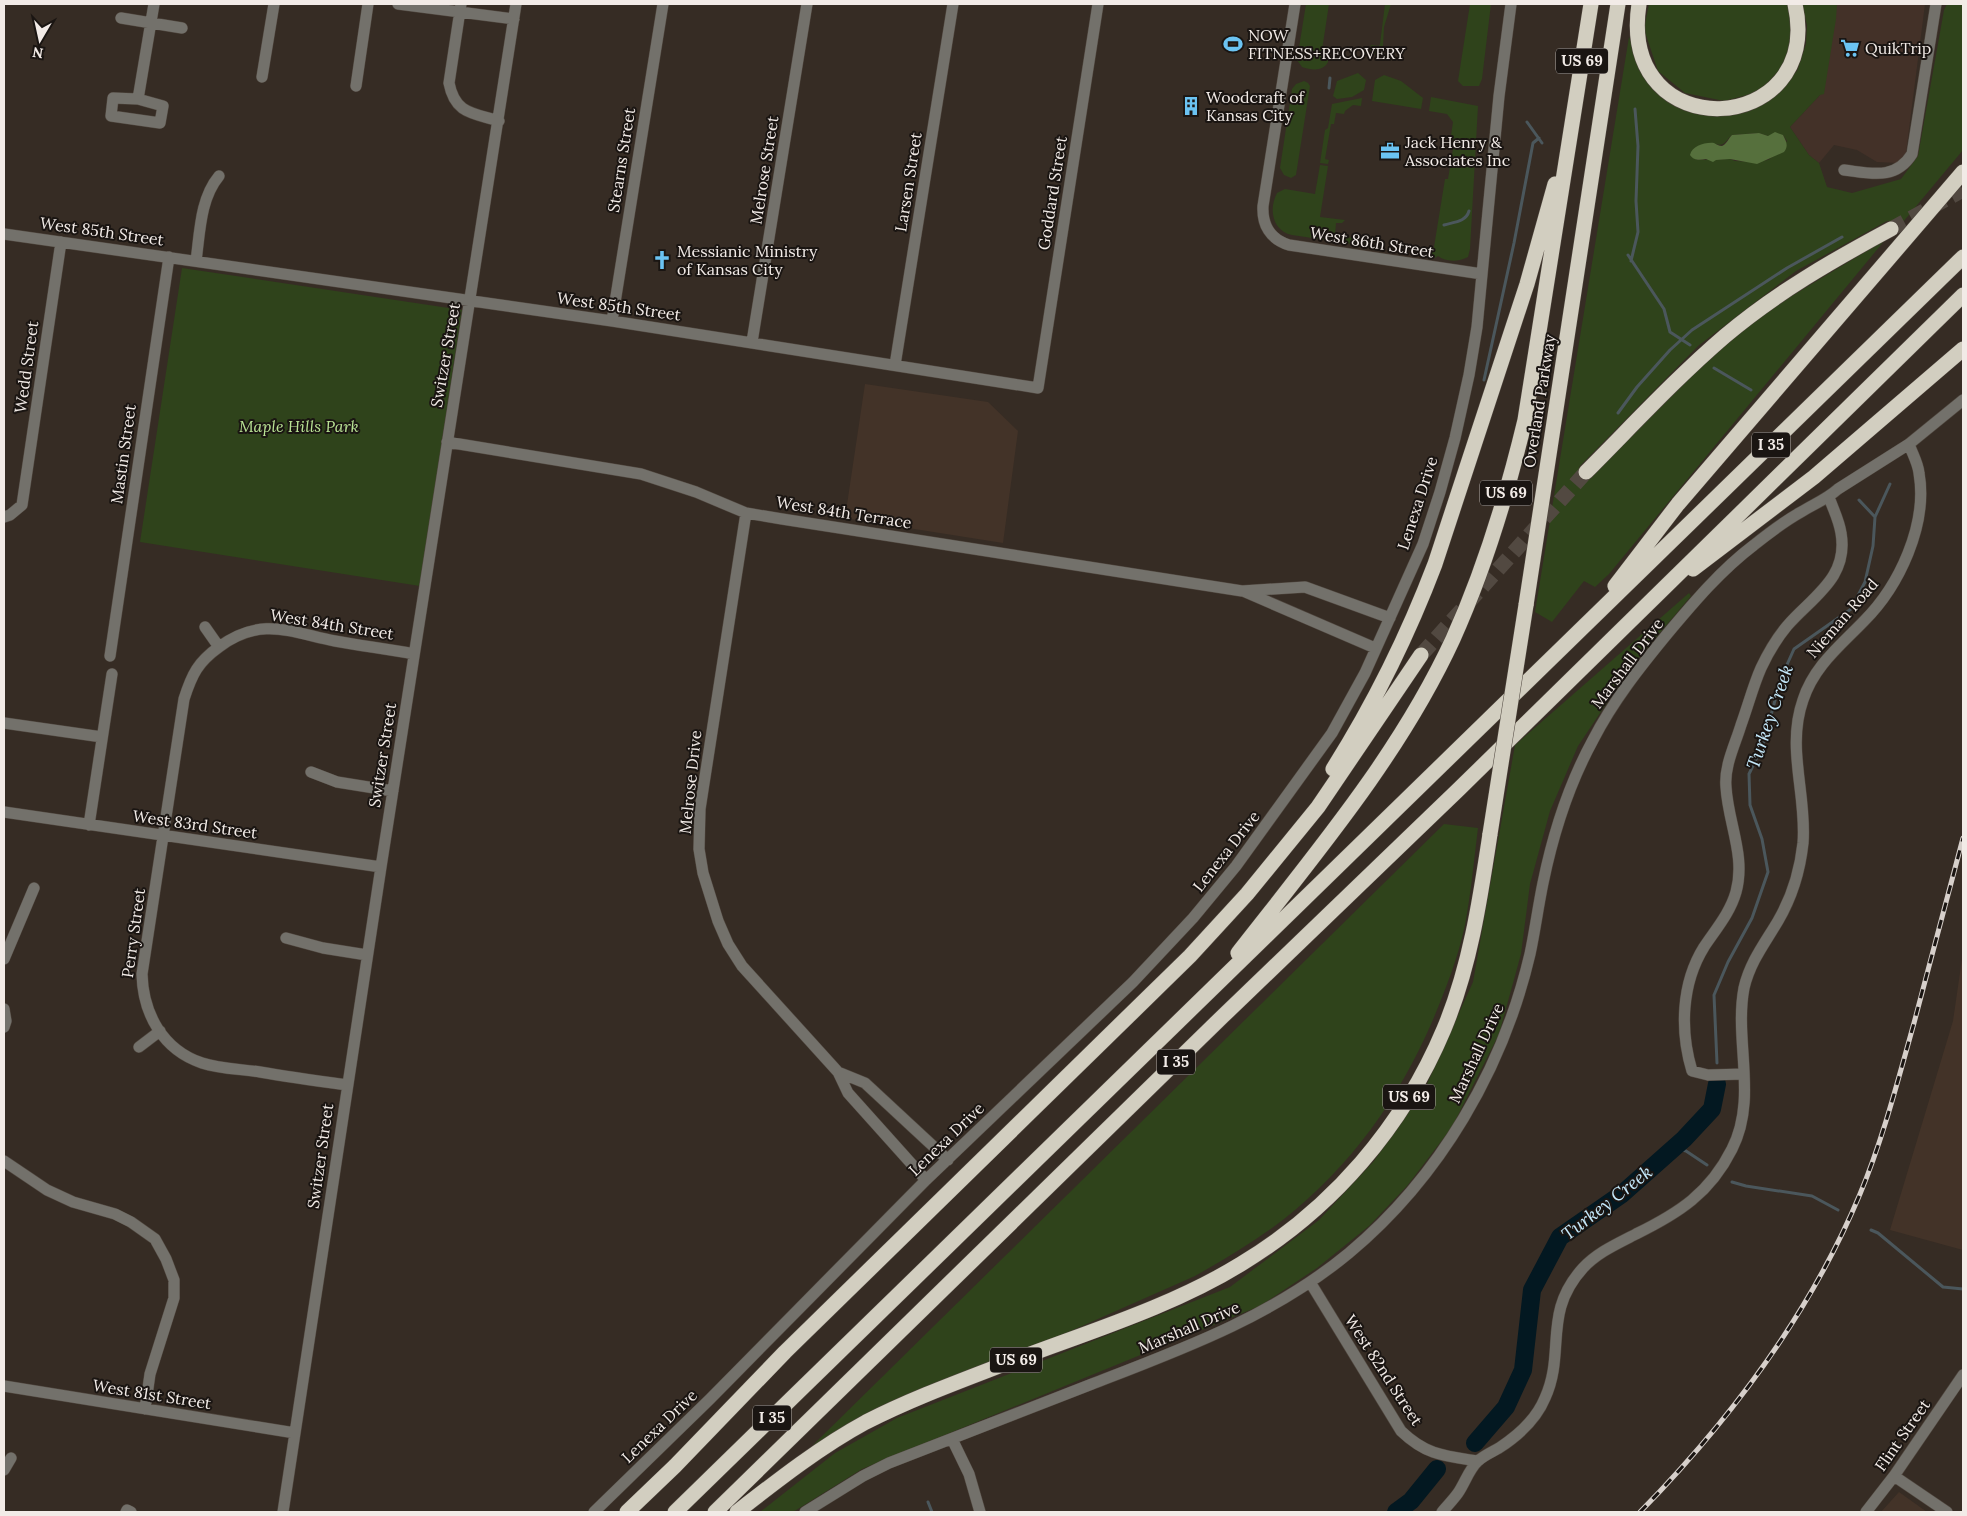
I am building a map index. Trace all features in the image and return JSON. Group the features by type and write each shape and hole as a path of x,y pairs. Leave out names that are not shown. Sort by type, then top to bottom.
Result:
{"highway":[{"name":"US 69","path":"1202,999 1334,830 1375,773 1423,695 1452,640 1469,601 1492,541 1513,470 1525,420 1591,4"},
{"name":"Overland Parkway","path":"737,1512 827,1446 865,1423 938,1389 1133,1315 1208,1281 1272,1244 1323,1203 1367,1156 1388,1130 1423,1074 1445,1027 1466,966 1481,892 1618,4"},
{"path":"1639,4 1636,33 1638,45 1643,59 1655,80 1682,101 1707,109 1722,109 1746,104 1757,99 1772,89 1785,74 1791,64 1798,41 1798,17 1795,4"},
{"path":"1247,894 1311,803 1341,756 1385,677 1422,596 1451,516 1527,284 1573,118"},
{"path":"1578,633 1678,504 1963,172"},
{"path":"1586,472 1675,384 1744,321 1816,271 1891,228"},
{"name":"I 35","path":"675,1512 1963,257"},
{"name":"I 35","path":"714,1512 1202,1036 1459,789 1963,295"},
{"path":"1638,612 1814,477 1963,349"},
{"path":"628,1512 792,1345 1190,956 1247,894 1318,807 1421,655"}],"street":[{"path":"138,99 154,4"},
{"path":"262,77 274,4"},
{"path":"356,86 368,4"},
{"path":"398,4 460,8 514,19"},
{"name":"Switzer Street","path":"283,1512 367,955 516,4"},
{"name":"Stearns Street","path":"612,321 663,4"},
{"name":"Melrose Street","path":"752,342 807,4"},
{"name":"Larsen Street","path":"895,365 952,4"},
{"name":"Goddard Street","path":"1038,388 1098,4"},
{"name":"West 86th Street","path":"1295,4 1263,206 1265,227 1279,242 1289,245 1482,274"},
{"name":"Lenexa Drive","path":"594,1512 710,1399 926,1180 1133,982 1193,918 1236,866 1332,733 1365,673 1423,544 1440,492 1469,375 1477,327 1499,96 1512,4"},
{"path":"1844,170 1878,174 1891,172 1907,163 1912,154 1936,4"},
{"path":"460,8 449,83 451,94 456,103 464,110 499,121"},
{"path":"121,18 182,28"},
{"path":"196,261 206,198 210,186 219,176"},
{"name":"West 85th Street","path":"4,234 612,321 1038,388"},
{"name":"Wedd Street","path":"4,517 10,515 22,505 61,242"},
{"name":"Mastin Street","path":"110,656 169,257"},
{"name":"Marshall Drive","path":"806,1512 889,1463 1216,1335 1252,1318 1310,1282 1348,1254 1405,1198 1441,1153 1485,1080 1502,1043 1530,957 1548,858 1560,817 1574,778 1619,695 1679,620 1717,578 1749,549 1800,512 1829,497 1909,444 1963,400"},
{"name":"West 84th Terrace","path":"447,442 641,474 696,492 746,513 1242,591 1306,587 1390,618"},
{"name":"Nieman Road","path":"1442,1512 1458,1494 1477,1461 1510,1441 1524,1430 1536,1415 1545,1399 1551,1381 1558,1314 1566,1293 1581,1271 1592,1258 1604,1250 1681,1210 1700,1194 1720,1172 1734,1145 1742,1125 1744,1108 1742,1002 1747,977 1755,957 1789,900 1800,864 1803,841 1795,742 1798,717 1803,698 1812,678 1823,663 1880,603 1903,566 1913,538 1919,511 1919,471 1909,444"},
{"name":"Nieman Road","path":"1744,1074 1708,1075 1692,1071 1687,1054 1685,998 1694,965 1722,922 1736,892 1739,860 1728,811 1726,786 1731,756 1755,684 1772,647 1787,626 1830,583 1840,560 1842,547 1841,532 1829,497"},
{"name":"Melrose Drive","path":"746,513 700,809 699,849 703,873 718,922 742,966 838,1072 848,1093 926,1180"},
{"name":"West 84th Terrace","path":"1242,591 1375,648"},
{"path":"205,627 219,647"},
{"name":"West 84th Street","path":"164,836 184,699 196,670 204,658 219,647 235,636 269,628 414,654"},
{"path":"89,825 112,674"},
{"path":"4,723 102,737"},
{"path":"311,772 337,782 393,791"},
{"name":"West 83rd Street","path":"4,816 89,825 381,867"},
{"name":"Perry Street","path":"164,836 142,974 148,1014 160,1031 176,1049 201,1063 347,1085"},
{"path":"4,959 34,888"},
{"path":"286,938 323,948 367,955"},
{"path":"4,1009 6,1020 4,1027"},
{"path":"139,1047 160,1031"},
{"name":"Melrose Drive","path":"838,1072 865,1083 948,1160"},
{"path":"4,1161 47,1190 73,1202 114,1214 131,1222 155,1240 166,1259 174,1280 174,1298 150,1374 145,1409"},
{"name":"West 82nd Street","path":"1310,1282 1401,1431 1413,1442 1432,1453 1477,1461"},
{"name":"Flint Street","path":"1866,1512 1894,1476 1963,1375"},
{"name":"West 81st Street","path":"4,1386 296,1433"},
{"path":"952,1439 969,1474 980,1512"},
{"path":"4,1470 11,1458"},
{"path":"1894,1476 1947,1512"},
{"path":"126,1512 128,1510 131,1512"}],"shaded area":[{"path":"1833,4 1925,4 1906,153 1898,163 1877,162 1857,150 1834,145 1819,163 1809,155 1790,127 1820,95"},
{"path":"865,384 988,402 1018,431 1003,543 845,518"},
{"path":"1963,952 1963,1250 1890,1230 1953,1021"},
{"path":"1899,1492 1927,1512 1881,1512"}],"green space":[{"path":"1306,4 1329,4 1321,57 1328,58 1328,62 1320,69 1302,67 1297,60"},
{"path":"1385,4 1391,4 1384,27 1383,46 1379,55 1370,53 1371,45 1379,46 1380,44"},
{"path":"1470,4 1491,4 1482,79 1479,86 1463,86 1458,81"},
{"path":"1649,4 1788,4 1793,38 1783,66 1759,92 1724,101 1685,93 1658,71 1644,29"},
{"path":"1802,4 1837,4 1824,94 1820,95 1790,127 1809,155 1819,163 1827,187 1852,193 1901,179 1918,156 1944,10 1947,4 1963,4 1963,150 1903,222 1887,221 1796,271 1698,346 1579,467 1591,478 1689,376 1760,315 1885,240 1609,574 1595,587 1584,581 1552,622 1535,612 1629,37 1641,67 1682,107 1705,114 1735,115 1759,105 1797,71 1806,44 1807,25","holes":["1759,133 1768,136 1783,135 1787,141 1768,160 1753,162 1730,159 1697,160 1695,158 1711,143 1722,145 1732,135"]},
{"path":"1358,73 1366,80 1364,90 1352,97 1337,99 1333,96 1337,81"},
{"path":"1384,75 1401,81 1423,98 1421,109 1372,101 1375,80"},
{"path":"1304,81 1310,86 1296,175 1291,178 1284,175 1280,168 1292,89 1296,84"},
{"path":"1431,97 1478,106 1470,249 1468,257 1460,260 1452,261 1438,256 1435,258 1431,254 1434,247 1445,179 1448,179 1454,143 1450,142 1453,122 1447,114 1429,111"},
{"path":"1362,98 1361,106 1353,105 1344,114 1336,113 1334,124 1331,124 1325,159 1329,160 1328,164 1320,163 1325,130 1328,128 1332,104"},
{"path":"1775,132 1783,135 1786,150 1757,164 1730,159 1713,162 1706,159 1695,159 1690,155 1693,149 1703,144 1714,143 1722,146 1732,135 1759,133 1768,136"},
{"path":"1320,165 1328,166 1320,217 1345,220 1342,223 1336,223 1335,235 1371,241 1372,247 1292,235 1280,229 1273,213 1274,200 1277,193 1285,189 1315,194"},
{"name":"Maple Hills Park","path":"182,268 462,310 420,586 140,542"},
{"path":"1689,593 1691,596 1631,667 1578,746 1550,811 1530,884 1521,954 1499,1034 1452,1127 1407,1186 1369,1226 1317,1268 1260,1306 862,1469 793,1512 760,1512 835,1453 897,1418 1230,1287 1319,1220 1374,1161 1427,1084 1473,982 1515,745"},
{"path":"1444,824 1478,828 1467,913 1455,962 1432,1022 1404,1078 1370,1130 1331,1177 1284,1219 1240,1249 1195,1276 813,1445"}],"waterway":[{"path":"1329,88 1330,78"},
{"path":"1631,261 1638,232 1636,201 1638,146 1635,109"},
{"path":"1527,122 1542,143"},
{"path":"1484,380 1514,243 1533,143 1539,138"},
{"path":"1444,225 1462,219 1469,211"},
{"path":"1618,413 1637,387 1670,350 1692,330 1787,268 1842,237"},
{"path":"1628,255 1664,309 1670,332 1690,345"},
{"path":"1714,368 1751,390"},
{"name":"Turkey Creek","path":"1717,1063 1714,995 1728,962 1752,918 1768,872 1762,839 1750,805 1749,774 1763,745 1781,678 1794,649 1851,609 1865,582 1873,546 1875,517 1890,484"},
{"path":"1859,500 1875,517"},
{"name":"Turkey Creek","path":"1475,1443 1506,1407 1523,1370 1532,1290 1560,1237 1622,1194 1684,1139 1712,1109 1717,1084"},
{"path":"1674,1148 1686,1151 1707,1165"},
{"path":"1732,1182 1746,1186 1812,1196 1838,1210"},
{"path":"1871,1230 1878,1233 1943,1287 1963,1289"},
{"name":"Turkey Creek","path":"1396,1512 1411,1501 1437,1469"},
{"path":"928,1502 932,1512"}],"tunnel":[{"path":"1891,229 1963,190"},
{"path":"1421,655 1586,472"}],"railway":[{"path":"1640,1512 1706,1440 1765,1363 1792,1323 1840,1238 1860,1194 1890,1109 1963,838"}],"place":[{"name":"NOW FITNESS+RECOVERY","path":"1233,44"},
{"name":"QuikTrip","path":"1850,48"},
{"name":"Woodcraft of Kansas City","path":"1191,106"},
{"name":"Jack Henry & Associates Inc","path":"1390,151"},
{"name":"Messianic Ministry of Kansas City","path":"662,260"}]}
